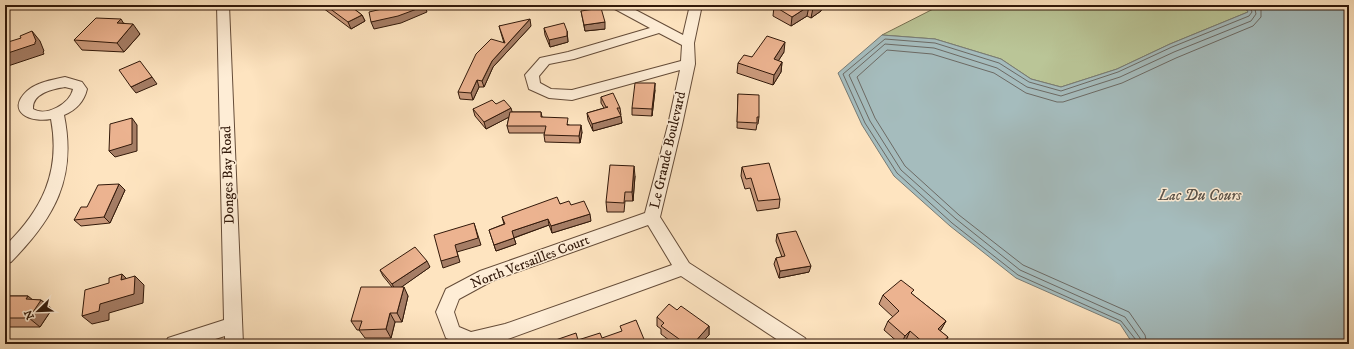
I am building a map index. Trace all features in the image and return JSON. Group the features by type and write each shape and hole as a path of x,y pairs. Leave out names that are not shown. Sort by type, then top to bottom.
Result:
{"street":[{"name":"Donges Bay Road","path":"223,5 234,344"},
{"path":"617,5 688,43"},
{"name":"Le Grande Boulevard","path":"696,5 688,43 688,64 675,125 652,217 683,268 799,344"},
{"path":"662,28 569,56 546,61 532,75 534,86 549,93 572,95 688,64"},
{"path":"5,257 20,243 41,217 57,183 61,155 56,112"},
{"name":"North Versailles Court","path":"652,217 486,276 452,294 445,312 452,332 470,340 505,332 683,268"},
{"path":"174,344 234,325"}],"green space":[{"path":"941,5 1244,5 1248,12 1170,44 1117,69 1061,87 1031,79 1001,59 935,39 882,35"}],"water":[{"name":"Lac Du Cours","path":"1244,5 1349,5 1349,344 1133,344 1120,324 1016,278 950,226 894,176 862,125 838,73 882,35 935,39 1001,59 1031,79 1061,87 1117,69 1170,44 1248,12"}],"building":[{"path":"325,5 349,5 362,15 348,22"},
{"path":"399,5 425,6 398,16 371,22 369,12"},
{"path":"817,5 813,8 809,6 792,17 774,6"},
{"path":"601,8 605,22 584,25 581,11"},
{"path":"96,18 121,19 117,23 133,24 117,43 74,40"},
{"path":"530,19 492,61 482,81 477,80 471,93 458,92 476,54 491,39 505,43 499,26"},
{"path":"564,23 567,36 549,40 544,28"},
{"path":"32,31 36,41 35,44 5,54 5,43 21,38 20,36"},
{"path":"767,36 785,42 774,59 782,62 774,75 738,63 744,55 752,57"},
{"path":"140,61 152,77 131,87 119,70"},
{"path":"635,83 655,83 652,109 632,108"},
{"path":"613,93 620,108 617,108 621,116 592,124 587,113 608,107 606,107 601,97"},
{"path":"738,94 759,95 759,117 757,117 757,123 737,122"},
{"path":"492,100 496,104 504,100 511,108 484,122 473,109"},
{"path":"510,112 541,112 541,117 568,118 567,125 581,125 579,136 544,135 546,126 507,126"},
{"path":"132,118 132,144 109,151 110,124"},
{"path":"769,163 780,199 758,201 751,178 746,179 742,167"},
{"path":"610,165 634,166 632,192 625,192 624,203 606,202"},
{"path":"119,184 104,217 74,220 81,207 87,207 98,185"},
{"path":"557,197 560,204 569,201 571,205 584,201 590,214 551,226 548,219 512,231 514,238 494,245 489,230 505,224 502,217"},
{"path":"474,223 478,238 455,245 458,256 441,261 434,235"},
{"path":"796,231 811,266 780,271 776,258 785,256 777,234"},
{"path":"415,247 427,261 392,284 380,270"},
{"path":"122,274 121,280 135,276 134,294 100,304 99,311 82,316 85,290 109,283 109,278"},
{"path":"901,280 914,290 911,293 946,321 938,329 948,337 940,344 925,344 910,331 905,336 888,321 899,311 883,295"},
{"path":"361,287 404,287 397,313 390,313 386,329 359,330 362,321 351,321"},
{"path":"5,296 28,296 26,299 41,300 29,318 5,318"},
{"path":"669,304 677,310 681,306 709,326 693,344 686,344 661,326 664,323 657,317"},
{"path":"636,320 646,344 544,344 576,333 578,340 600,333 602,338 622,331 620,326"}]}
